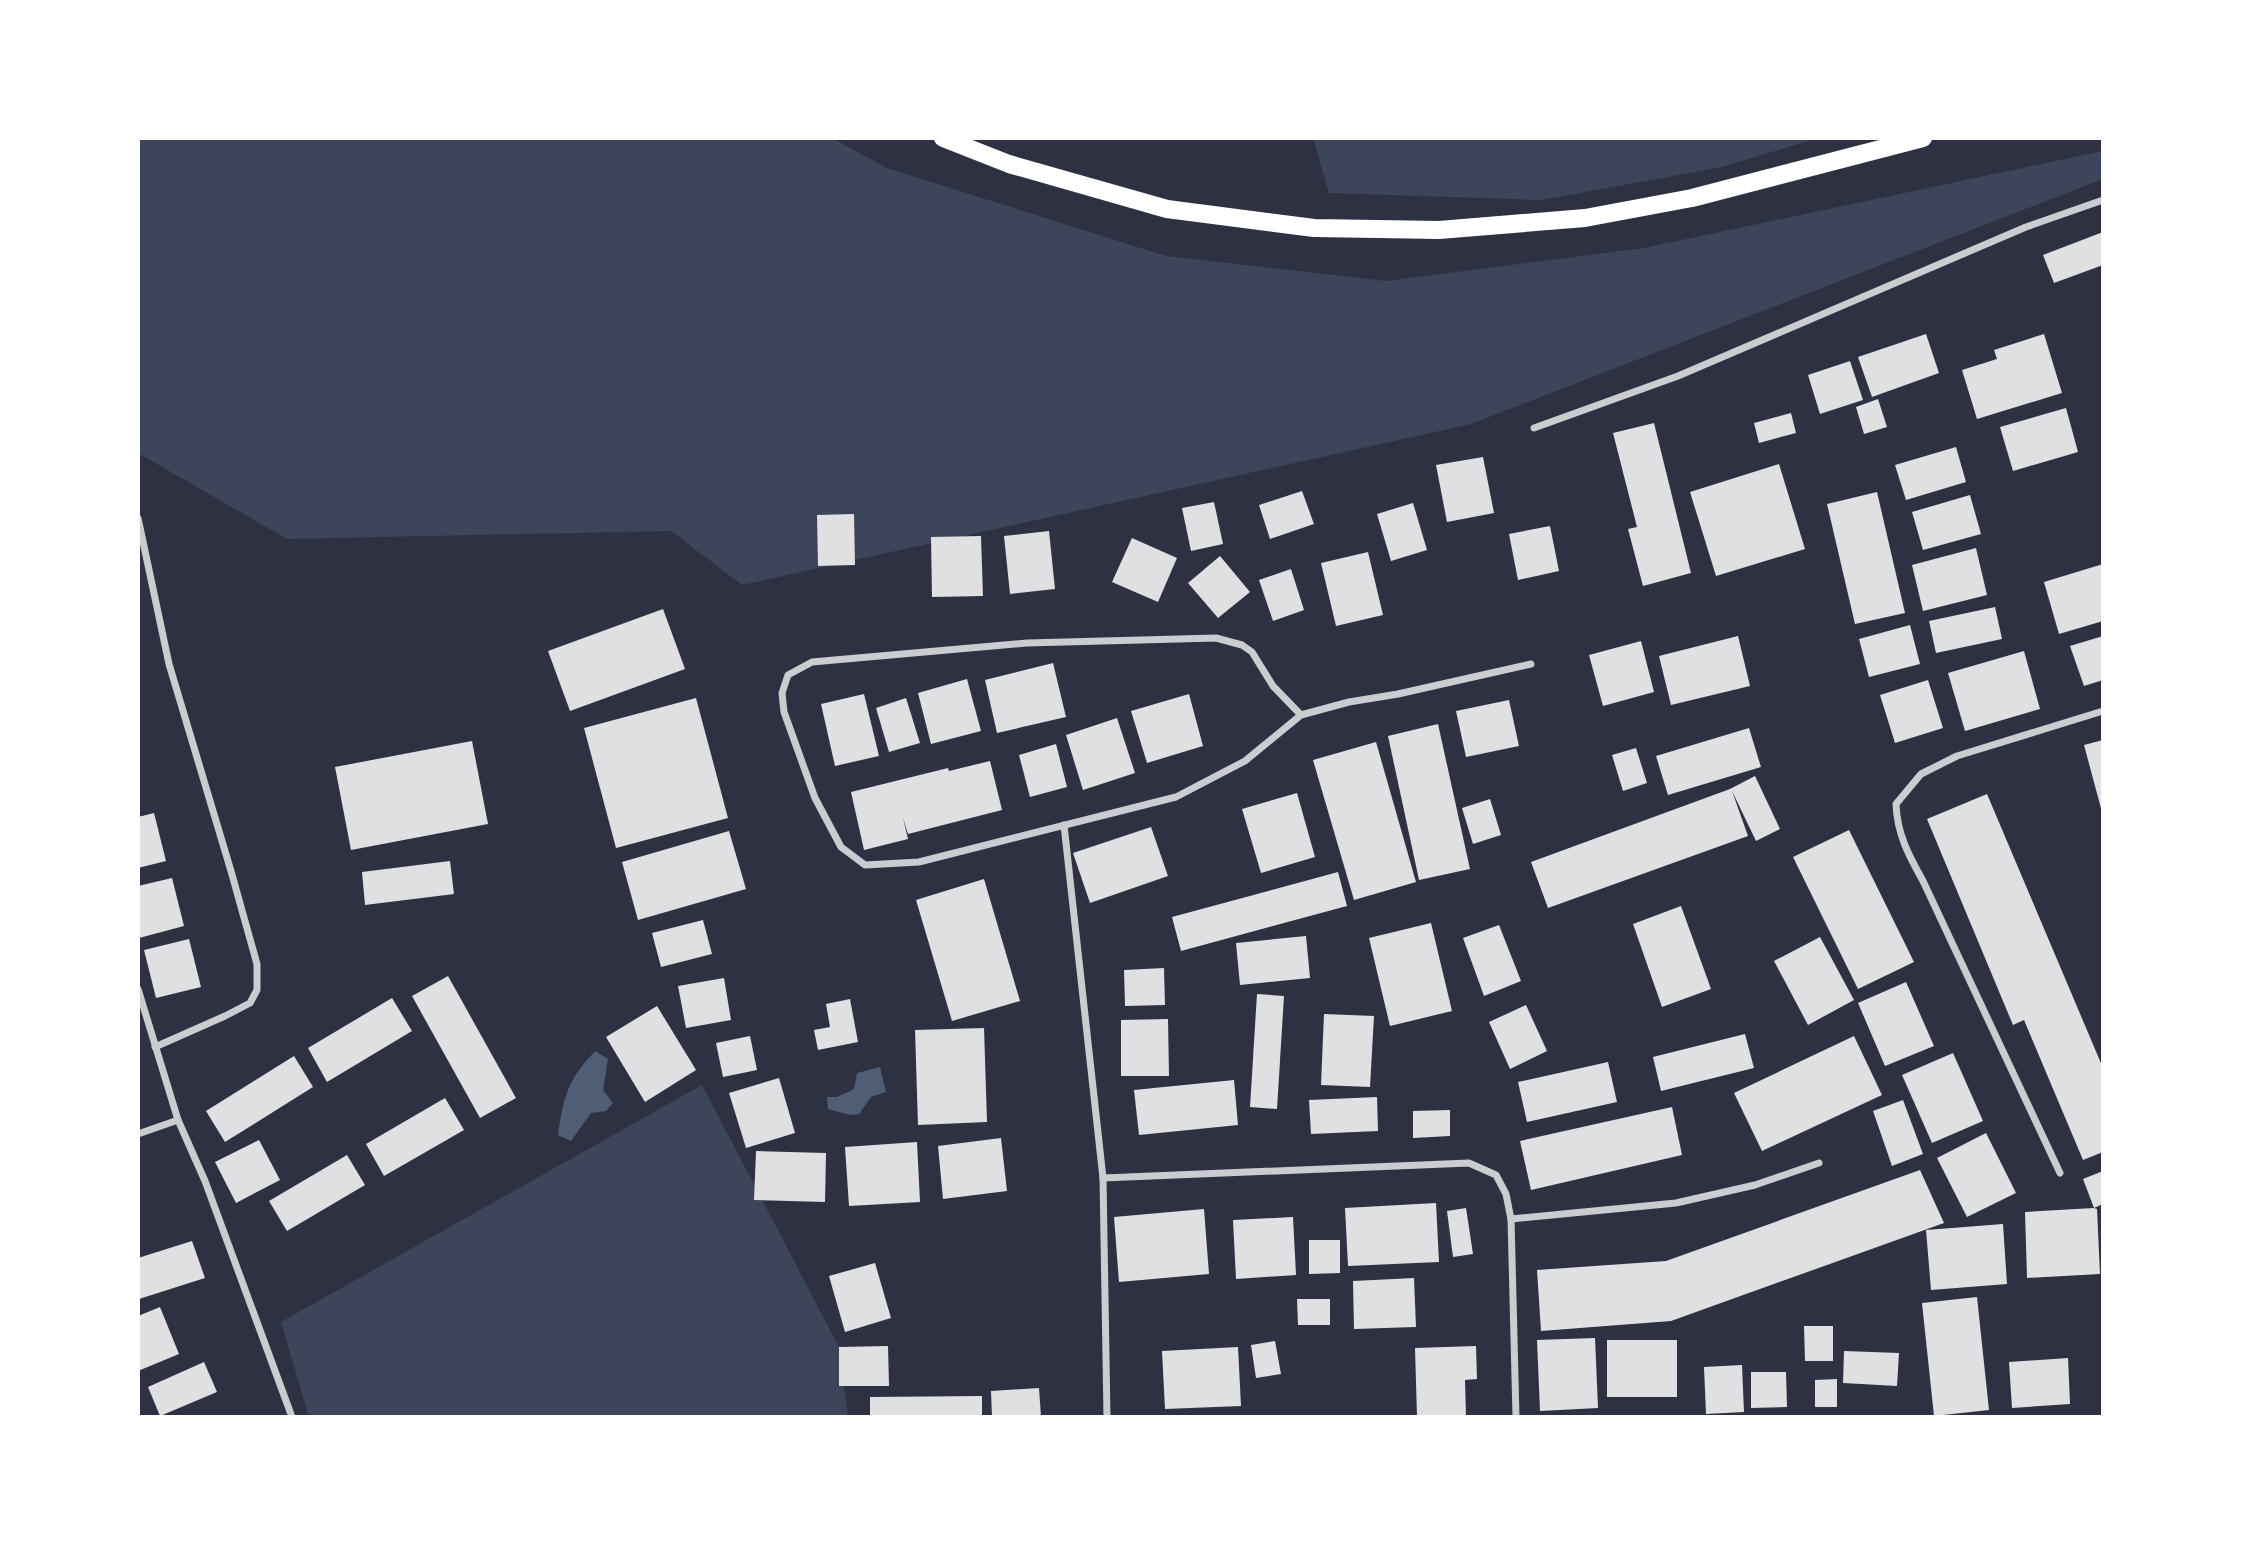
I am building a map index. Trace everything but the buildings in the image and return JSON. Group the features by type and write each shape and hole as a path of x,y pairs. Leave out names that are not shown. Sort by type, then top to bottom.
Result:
{"main road":[{"path":"943,138 1009,164 1167,209 1314,228 1439,230 1598,216 1692,198 1923,138"}],"street":[{"path":"1534,429 1678,376 2026,227 2103,200"},
{"path":"138,518 169,664 257,964 257,989 250,1003 155,1047"},
{"path":"1301,715 1273,686 1252,652 1242,645 1216,638 1027,643 826,660 812,662 788,675 782,693 784,712 815,798 841,847 865,865 919,862 1176,797 1245,761 1301,715 1349,702 1398,694 1531,664"},
{"path":"2060,1173 1903,843 1896,804 1921,774 1957,756 2103,711"},
{"path":"1064,825 1103,1178 1107,1417"},
{"path":"138,989 178,1120 205,1181 292,1417"},
{"path":"138,1134 178,1120"},
{"path":"1103,1178 1469,1163 1496,1175 1506,1194 1511,1219 1516,1417"},
{"path":"1511,1219 1676,1203 1755,1185 1819,1163"}],"shaded area":[{"path":"138,138 832,138 887,168 1166,256 1386,281 1644,248 2103,151 2103,179 1471,424 742,585 671,531 287,539 138,453"},
{"path":"1313,138 1818,138 1722,167 1542,200 1329,193"},
{"path":"595,1051 608,1059 603,1090 613,1103 606,1111 591,1113 571,1141 558,1135 562,1109 568,1089 578,1071"},
{"path":"880,1067 886,1092 871,1097 859,1114 850,1115 828,1109 827,1097 837,1097 854,1089 857,1073"},
{"path":"702,1085 839,1347 848,1417 309,1417 281,1322"}]}
